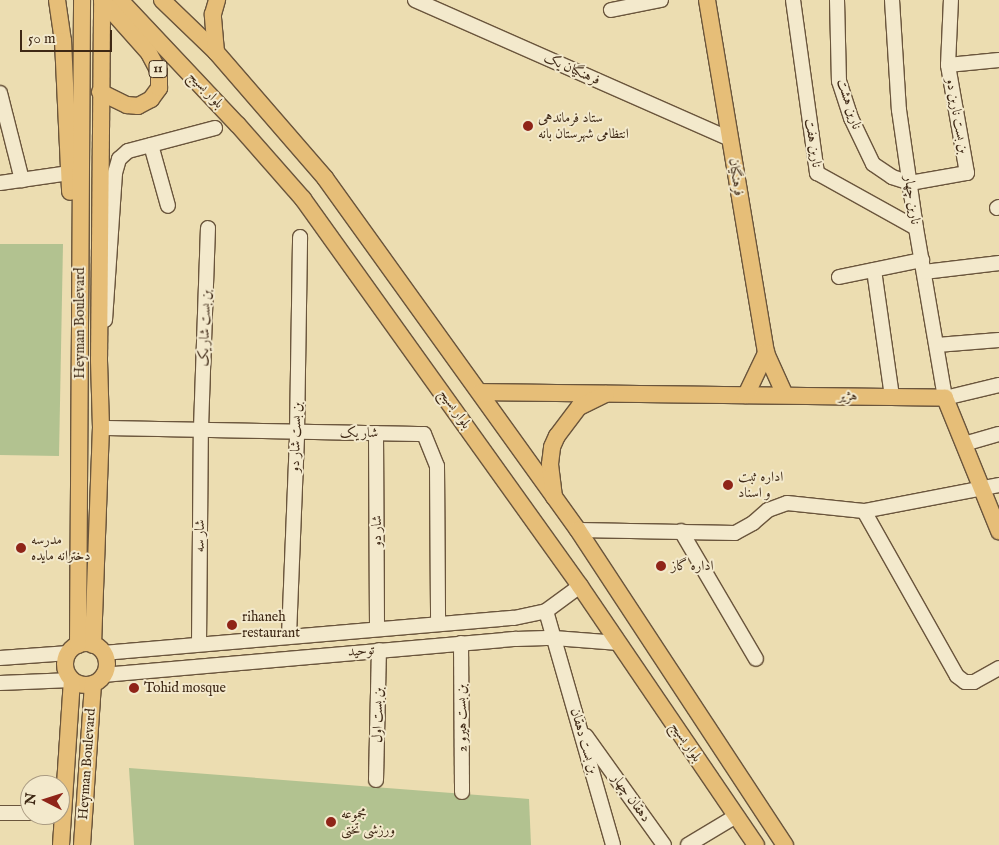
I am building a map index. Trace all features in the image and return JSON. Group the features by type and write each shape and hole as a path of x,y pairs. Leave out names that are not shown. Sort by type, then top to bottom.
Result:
{"main road":[{"path":"57,0 63,41 72,220 80,250"},
{"name":"Heyman Boulevard","path":"82,0 81,429 86,649"},
{"name":"Heyman Boulevard","path":"86,649 101,428 99,360 102,0"},
{"name":"11","path":"100,88 112,100 138,106 151,99 159,88 159,72 149,54 102,0"},
{"name":"بلوار بسیج","path":"120,0 238,125 303,198 580,586 756,845"},
{"name":"بلوار بسیج","path":"162,0 216,52 325,178 383,261 481,392 555,500 578,530 785,845"},
{"path":"216,52 213,14 217,0"},
{"name":"فرهنگیان","path":"707,0 766,353 785,395"},
{"path":"360,276 383,261"},
{"path":"746,395 766,353"},
{"name":"هژیر","path":"481,392 945,398"},
{"name":"هژیر","path":"555,500 550,464 552,447 579,408 608,393"},
{"path":"945,398 999,531"},
{"path":"86,649 106,664 98,679 80,684 72,680 65,664 86,649"},
{"name":"Heyman Boulevard","path":"82,845 98,679"},
{"name":"Heyman Boulevard","path":"65,775 72,680"},
{"path":"70,813 84,814"},
{"name":"Heyman Boulevard","path":"62,825 62,845"}],"street":[{"name":"فرهنگیان یک","path":"415,0 730,139"},
{"path":"611,10 661,0"},
{"name":"نارین هفت","path":"793,0 816,173 916,228"},
{"name":"نارین هشت","path":"837,0 840,81 851,118 873,164 892,177 910,183"},
{"name":"نارین چهار","path":"892,0 899,110 916,228 945,398"},
{"name":"بن بست نارین دو","path":"910,183 967,173 948,65 951,0"},
{"path":"948,65 999,60"},
{"path":"0,93 22,180"},
{"path":"99,360 108,301 115,173 119,159 128,151 215,128"},
{"path":"151,145 168,206"},
{"path":"0,183 69,173"},
{"name":"بن بست شار یک","path":"201,428 208,228"},
{"name":"بن بست شار دو","path":"289,636 297,433 300,238"},
{"path":"839,276 874,270 923,266 999,263"},
{"path":"874,270 892,397"},
{"path":"937,345 999,340"},
{"path":"945,398 999,385"},
{"name":"شار یک","path":"101,428 201,428 297,433 424,434 438,466 438,624"},
{"name":"شار سه","path":"199,644 201,428"},
{"name":"شار دو","path":"376,433 377,629"},
{"path":"964,444 999,434"},
{"path":"578,530 735,533 753,523 768,510 787,503 864,511 999,485"},
{"path":"864,511 957,676 965,682 974,682 999,668"},
{"path":"681,531 756,659"},
{"name":"توحید","path":"0,658 86,649 137,651 289,636 514,618 546,612 580,586"},
{"name":"بن بست دهقان","path":"546,612 613,845"},
{"name":"توحید","path":"98,679 139,670 461,643 554,638 619,644"},
{"name":"بن بست هیرو 2","path":"461,643 462,792"},
{"name":"بن بست اول","path":"376,780 379,650"},
{"path":"137,651 139,670"},
{"path":"0,683 72,680"},
{"name":"دهقان چهار","path":"580,727 664,845"},
{"path":"0,813 20,813"},
{"path":"688,845 736,816"}],"green space":[{"path":"0,244 63,244 59,456 0,455"},
{"name":"مجموعه ورزشی تختی","path":"129,768 529,799 531,845 134,845"}],"place":[{"name":"ستاد فرماندهی انتظامی شهرستان بانه","path":"528,126"},
{"name":"اداره ثبت و اسناد","path":"728,485"},
{"name":"مدرسه دخترانه مایده","path":"21,548"},
{"name":"اداره گاز","path":"661,566"},
{"name":"rihaneh restaurant","path":"232,625"},
{"name":"Tohid mosque","path":"134,688"},
{"name":"مجموعه ورزشی تختی","path":"331,822"}]}
